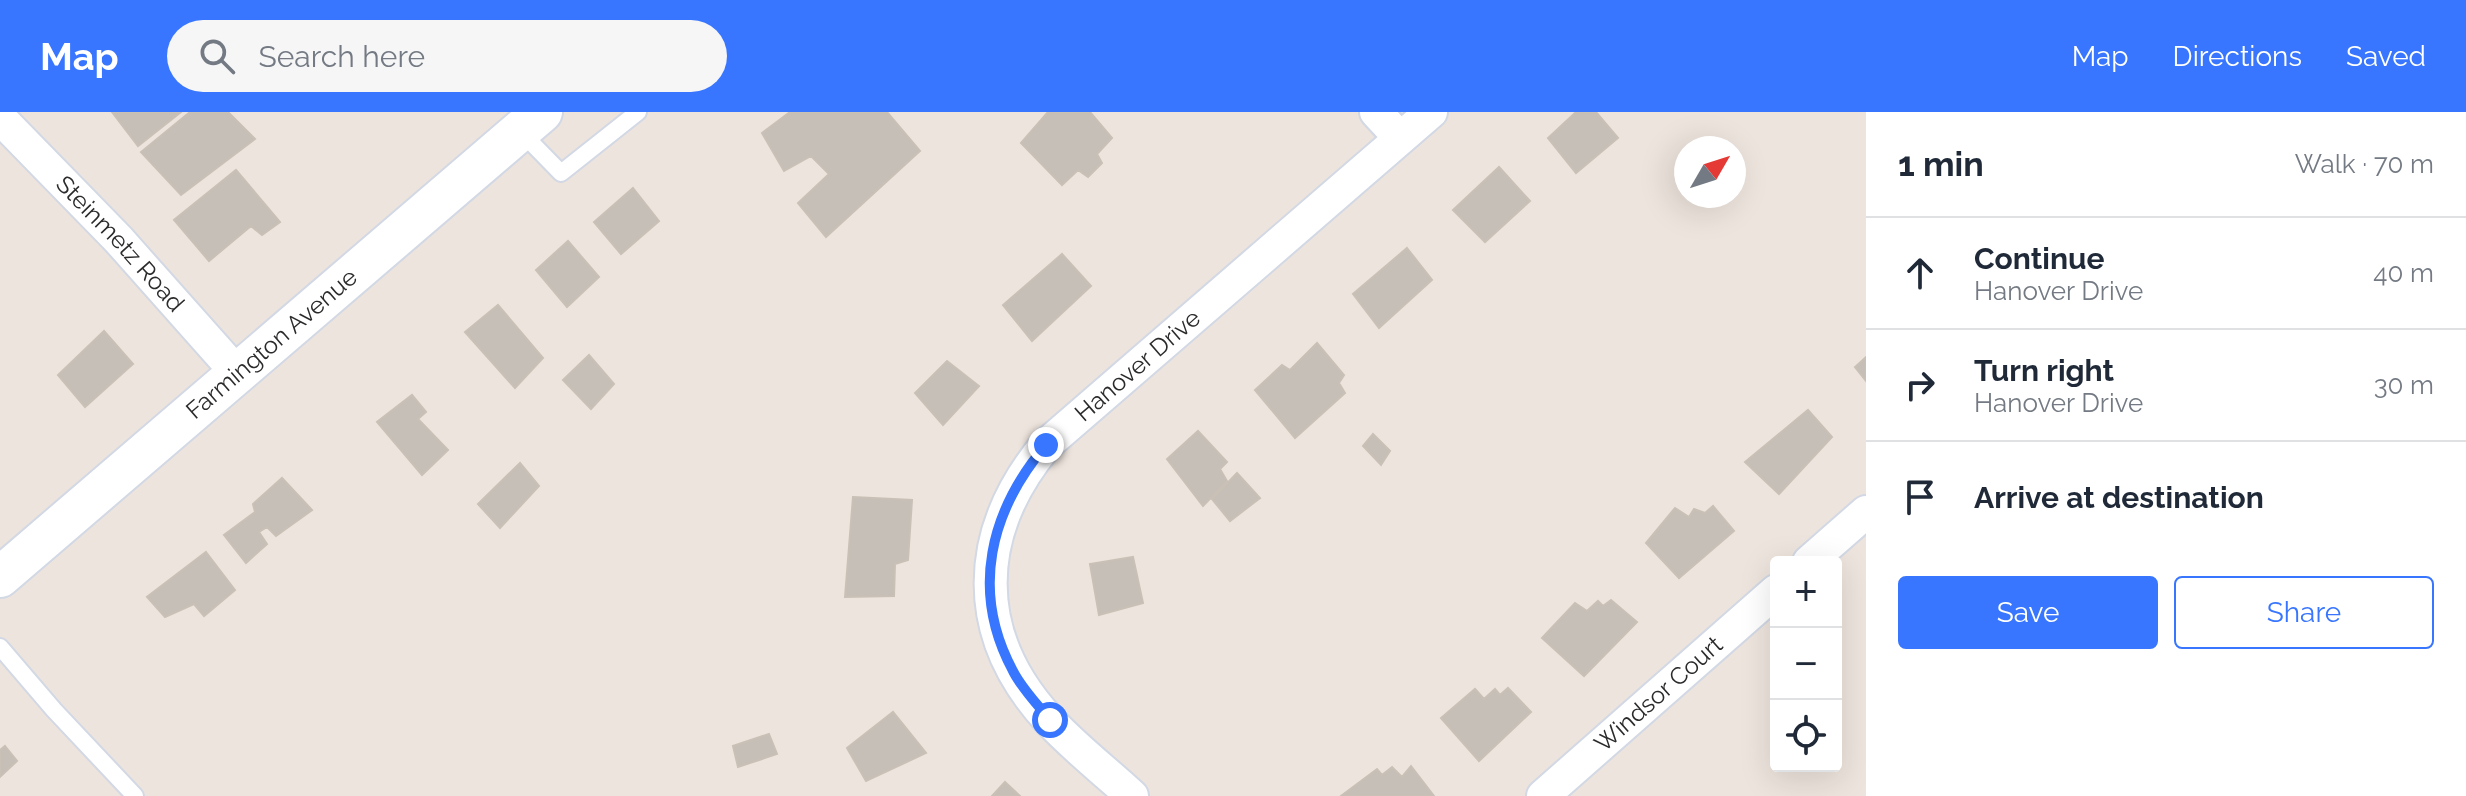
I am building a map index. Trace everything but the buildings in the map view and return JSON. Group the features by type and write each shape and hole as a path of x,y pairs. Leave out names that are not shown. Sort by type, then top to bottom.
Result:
{"street":[{"path":"1376,112 1400,138"},
{"name":"Hanover Drive","path":"1132,796 1050,720 1013,672 992,616 989,574 999,523 1020,476 1046,445 1431,112"},
{"name":"Steinmetz Road","path":"0,118 118,239 238,374"},
{"name":"Farmington Avenue","path":"0,577 531,122"},
{"path":"1816,556 1866,512"},
{"name":"Windsor Court","path":"1543,796 1770,596"}],"lane":[{"path":"531,122 561,173 638,112"},
{"path":"0,647 135,796"}],"route":[{"path":"1046,445 1020,476 999,523 989,574 992,616 1013,672 1050,720"}]}
